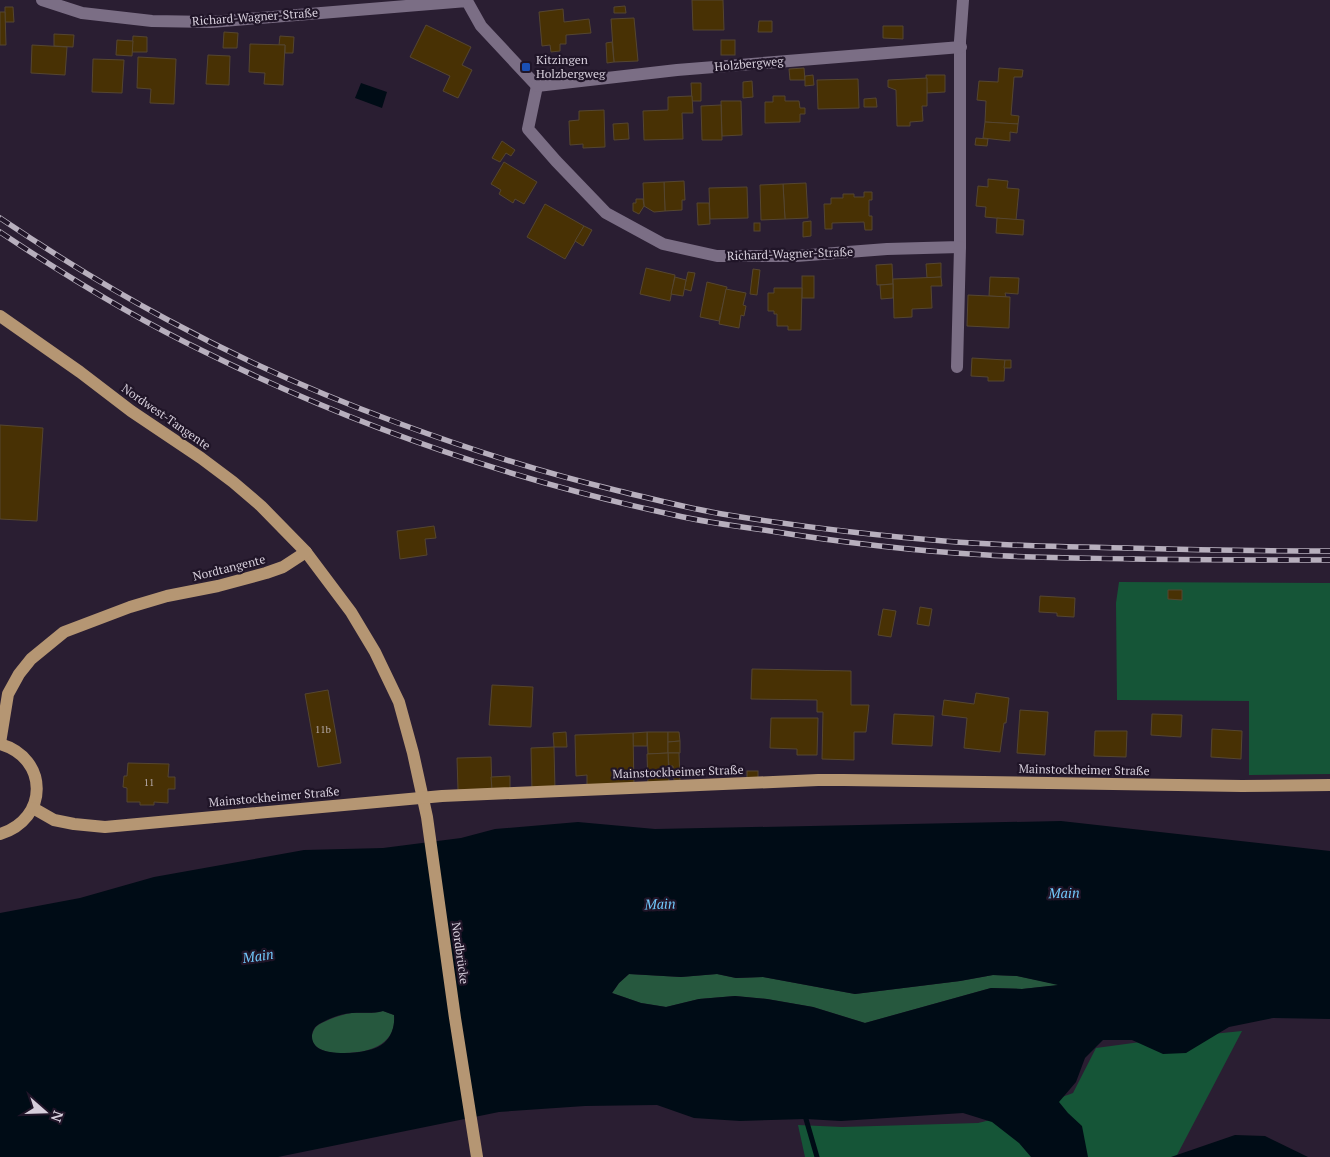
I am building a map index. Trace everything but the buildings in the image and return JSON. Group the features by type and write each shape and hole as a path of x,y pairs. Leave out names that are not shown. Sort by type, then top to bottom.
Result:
{"main road":[{"name":"Nordwest-Tangente","path":"0,316 233,482 261,506 306,552"},
{"name":"Nordtangente","path":"0,743 8,694 19,674 31,659 64,632 130,607 266,573 283,567 306,552"},
{"name":"Nordbrücke","path":"306,552 351,612 376,652 399,702 413,753 427,817 455,1018 477,1157"},
{"path":"0,743 18,752 26,759 31,766 37,785 33,808 28,817 20,824 0,834"},
{"name":"Mainstockheimer Straße","path":"33,808 54,820 104,827 442,796 818,780 1242,786 1330,785"}],"street":[{"name":"Richard-Wagner-Straße","path":"42,0 82,13 152,21 210,22 468,0 481,26 537,86 528,129 606,213 663,244 717,256 796,256 887,249 960,247"},
{"path":"958,366 960,41 963,0"},
{"name":"Holzbergweg","path":"537,86 677,70 961,47"}],"green space":[{"path":"1119,582 1330,583 1330,774 1249,775 1249,701 1117,700 1116,603"},
{"path":"629,974 681,977 717,974 736,978 763,977 855,994 993,975 1017,976 1061,985 1022,989 991,988 865,1023 813,1007 735,996 699,999 666,1007 641,1003 612,993"},
{"path":"383,1011 394,1015 394,1025 391,1034 386,1040 372,1049 353,1053 332,1053 321,1050 313,1043 312,1036 316,1026 324,1022 349,1013"},
{"path":"1242,1031 1176,1157 805,1157 798,1125 842,1127 978,1123 1015,1114 1073,1093 1096,1048"}],"water":[{"path":"361,83 387,92 382,108 355,98"},
{"name":"Main","path":"1061,821 1330,851 1330,1019 1273,1018 1229,1027 1186,1053 1163,1054 1132,1040 1103,1040 1085,1058 1076,1082 1059,1102 1082,1126 1088,1157 1031,1157 1019,1143 992,1122 963,1113 841,1121 806,1119 740,1121 694,1118 657,1105 585,1106 499,1112 278,1157 0,1157 0,913 80,898 154,877 304,850 383,848 461,838 495,829 578,822 655,829","holes":["629,974 681,977 717,974 736,978 763,977 855,994 993,975 1017,976 1058,985 1022,989 991,988 865,1023 813,1007 735,996 699,999 666,1007 641,1003 612,993","383,1011 394,1015 394,1023 389,1037 378,1047 362,1052 334,1053 320,1049 314,1044 312,1033 319,1024 331,1018 348,1013"]},
{"path":"1235,1135 1265,1136 1308,1157 1171,1157"}],"waterway":[{"path":"806,1119 817,1157"}],"railway":[{"path":"0,218 83,271 146,308 196,335 281,376 425,433 563,477 722,514 833,530 916,539 1036,546 1330,551"},
{"path":"0,232 126,311 261,379 318,404 435,448 494,468 613,501 719,524 847,542 931,551 1060,558 1330,560"}],"place":[{"name":"Kitzingen Holzbergweg","path":"526,67"}]}
